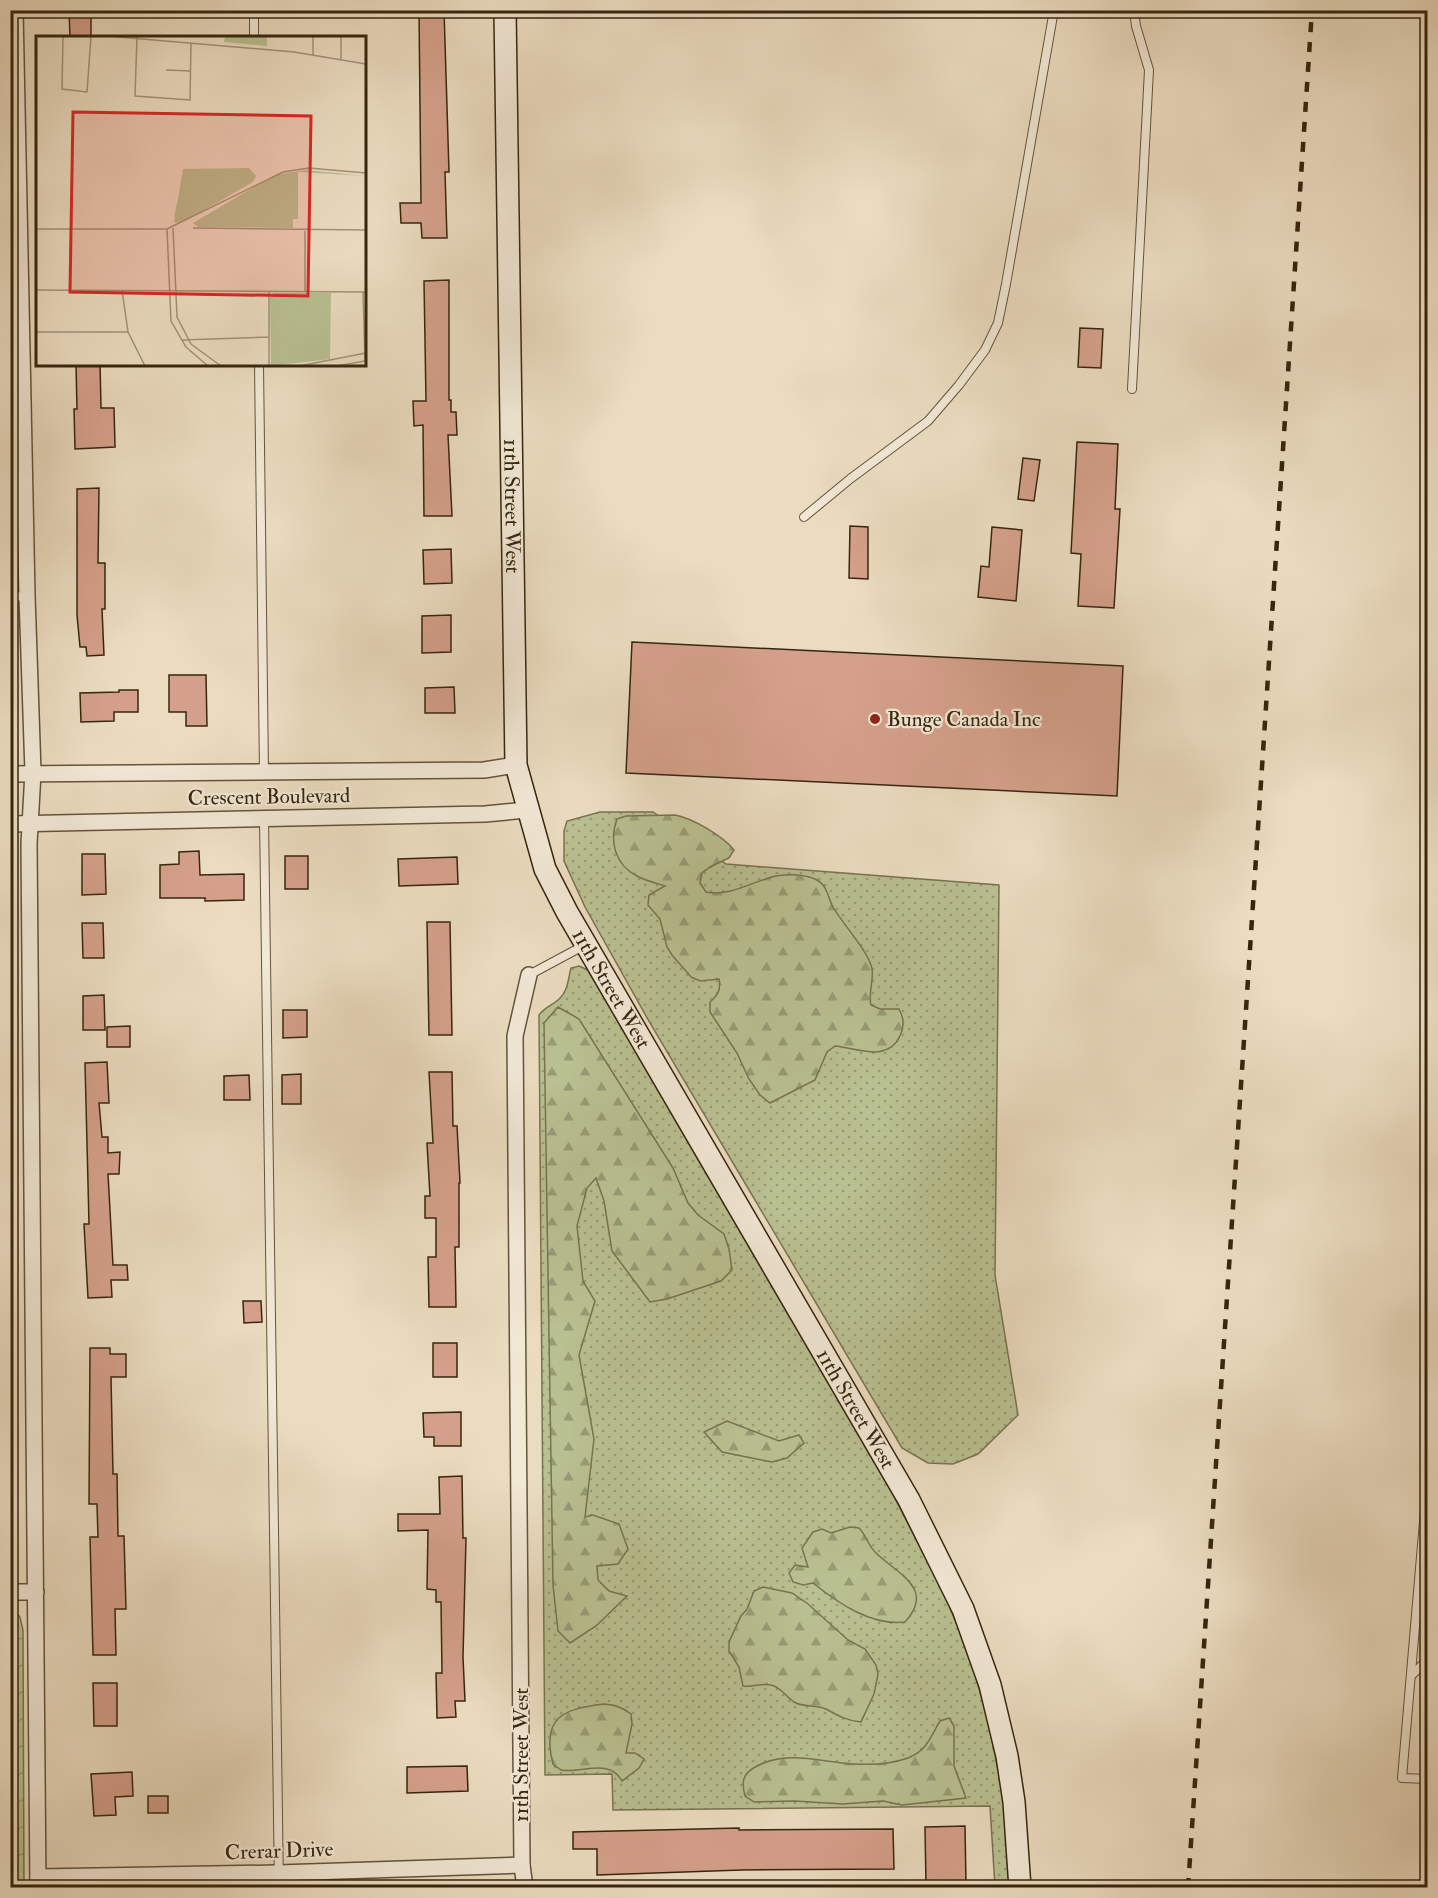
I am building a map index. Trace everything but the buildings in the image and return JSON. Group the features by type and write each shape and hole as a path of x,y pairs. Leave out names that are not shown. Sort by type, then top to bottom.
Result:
{"main road":[{"name":"11th Street West","path":"505,10 516,765 527,810 544,869 909,1500 963,1610 990,1685 1007,1756 1014,1802 1020,1887"}],"street":[{"path":"15,10 17,414 27,596 33,772 29,856 38,1882"},
{"name":"Crescent Boulevard","path":"10,774 33,772 484,770 516,765"},
{"name":"Crescent Boulevard","path":"10,824 485,814 527,810"},
{"name":"11th Street West","path":"525,1887 522,1864 516,1036 529,975"},
{"path":"10,1592 36,1592"},
{"name":"Crerar Drive","path":"38,1882 278,1880 522,1864"}],"lane":[{"path":"254,10 254,36"},
{"path":"804,517 850,479 928,421 959,386 984,350 998,323 1054,10"},
{"path":"1132,389 1149,70 1136,26 1134,10"},
{"path":"258,366 264,772"},
{"path":"10,597 27,596"},
{"path":"264,818 278,1880"},
{"path":"529,975 586,945"},
{"path":"1428,1475 1426,1534 1402,1778 1428,1779"},
{"path":"1411,1675 1428,1659"}],"green space":[{"path":"600,812 653,812 726,864 999,885 995,1275 1018,1415 978,1454 953,1464 928,1463 902,1448 650,1023 585,907 564,861 564,831 567,821"},
{"path":"675,815 707,828 734,850 729,858 702,873 700,883 706,892 733,890 781,875 802,876 820,882 833,907 870,962 872,969 871,1005 880,1009 899,1009 901,1012 903,1029 894,1044 880,1052 835,1046 827,1052 815,1080 770,1103 760,1095 749,1079 737,1053 710,1012 710,1002 717,995 720,986 719,979 700,981 691,977 667,947 660,919 648,905 649,895 665,886 629,871 623,866 616,852 614,836 617,819 626,816"},
{"path":"579,966 588,970 891,1491 941,1587 969,1653 988,1721 1004,1799 1010,1887 995,1887 990,1806 613,1810 612,1774 545,1775 539,1015 561,997 571,968"},
{"path":"558,1007 579,1019 673,1168 688,1203 698,1215 724,1234 732,1270 721,1281 667,1299 650,1302 612,1251 604,1201 596,1178 587,1188 577,1226 583,1281 595,1301 579,1355 594,1439 585,1517 593,1515 619,1524 628,1549 618,1564 597,1566 598,1580 609,1591 627,1596 596,1626 570,1643 558,1631 553,1585 544,1023"},
{"path":"727,1421 779,1441 799,1435 804,1443 787,1458 772,1462 722,1452 704,1432"},
{"path":"850,1527 859,1528 875,1552 910,1582 915,1591 916,1600 914,1610 905,1622 868,1617 844,1605 813,1583 803,1585 793,1582 789,1573 795,1565 808,1567 802,1548 813,1532 822,1529 831,1533"},
{"path":"763,1587 792,1593 808,1604 848,1640 865,1649 876,1665 878,1674 874,1694 861,1722 847,1719 822,1708 798,1704 771,1685 743,1686 739,1667 729,1651 729,1642 754,1591"},
{"path":"10,1605 20,1617 23,1630 24,1888 10,1887"},
{"path":"604,1704 618,1707 631,1714 632,1724 626,1753 635,1753 644,1759 639,1768 622,1781 610,1770 602,1768 569,1771 561,1770 553,1764 550,1736 559,1718 577,1709"},
{"path":"949,1718 954,1726 954,1766 966,1798 902,1805 883,1801 843,1804 794,1801 754,1802 745,1796 743,1782 746,1775 752,1769 769,1761 804,1758 866,1764 901,1760 920,1751 940,1721"}],"railway":[{"path":"1188,1888 1312,10"}],"place":[{"name":"Bunge Canada Inc","path":"875,719"}]}
